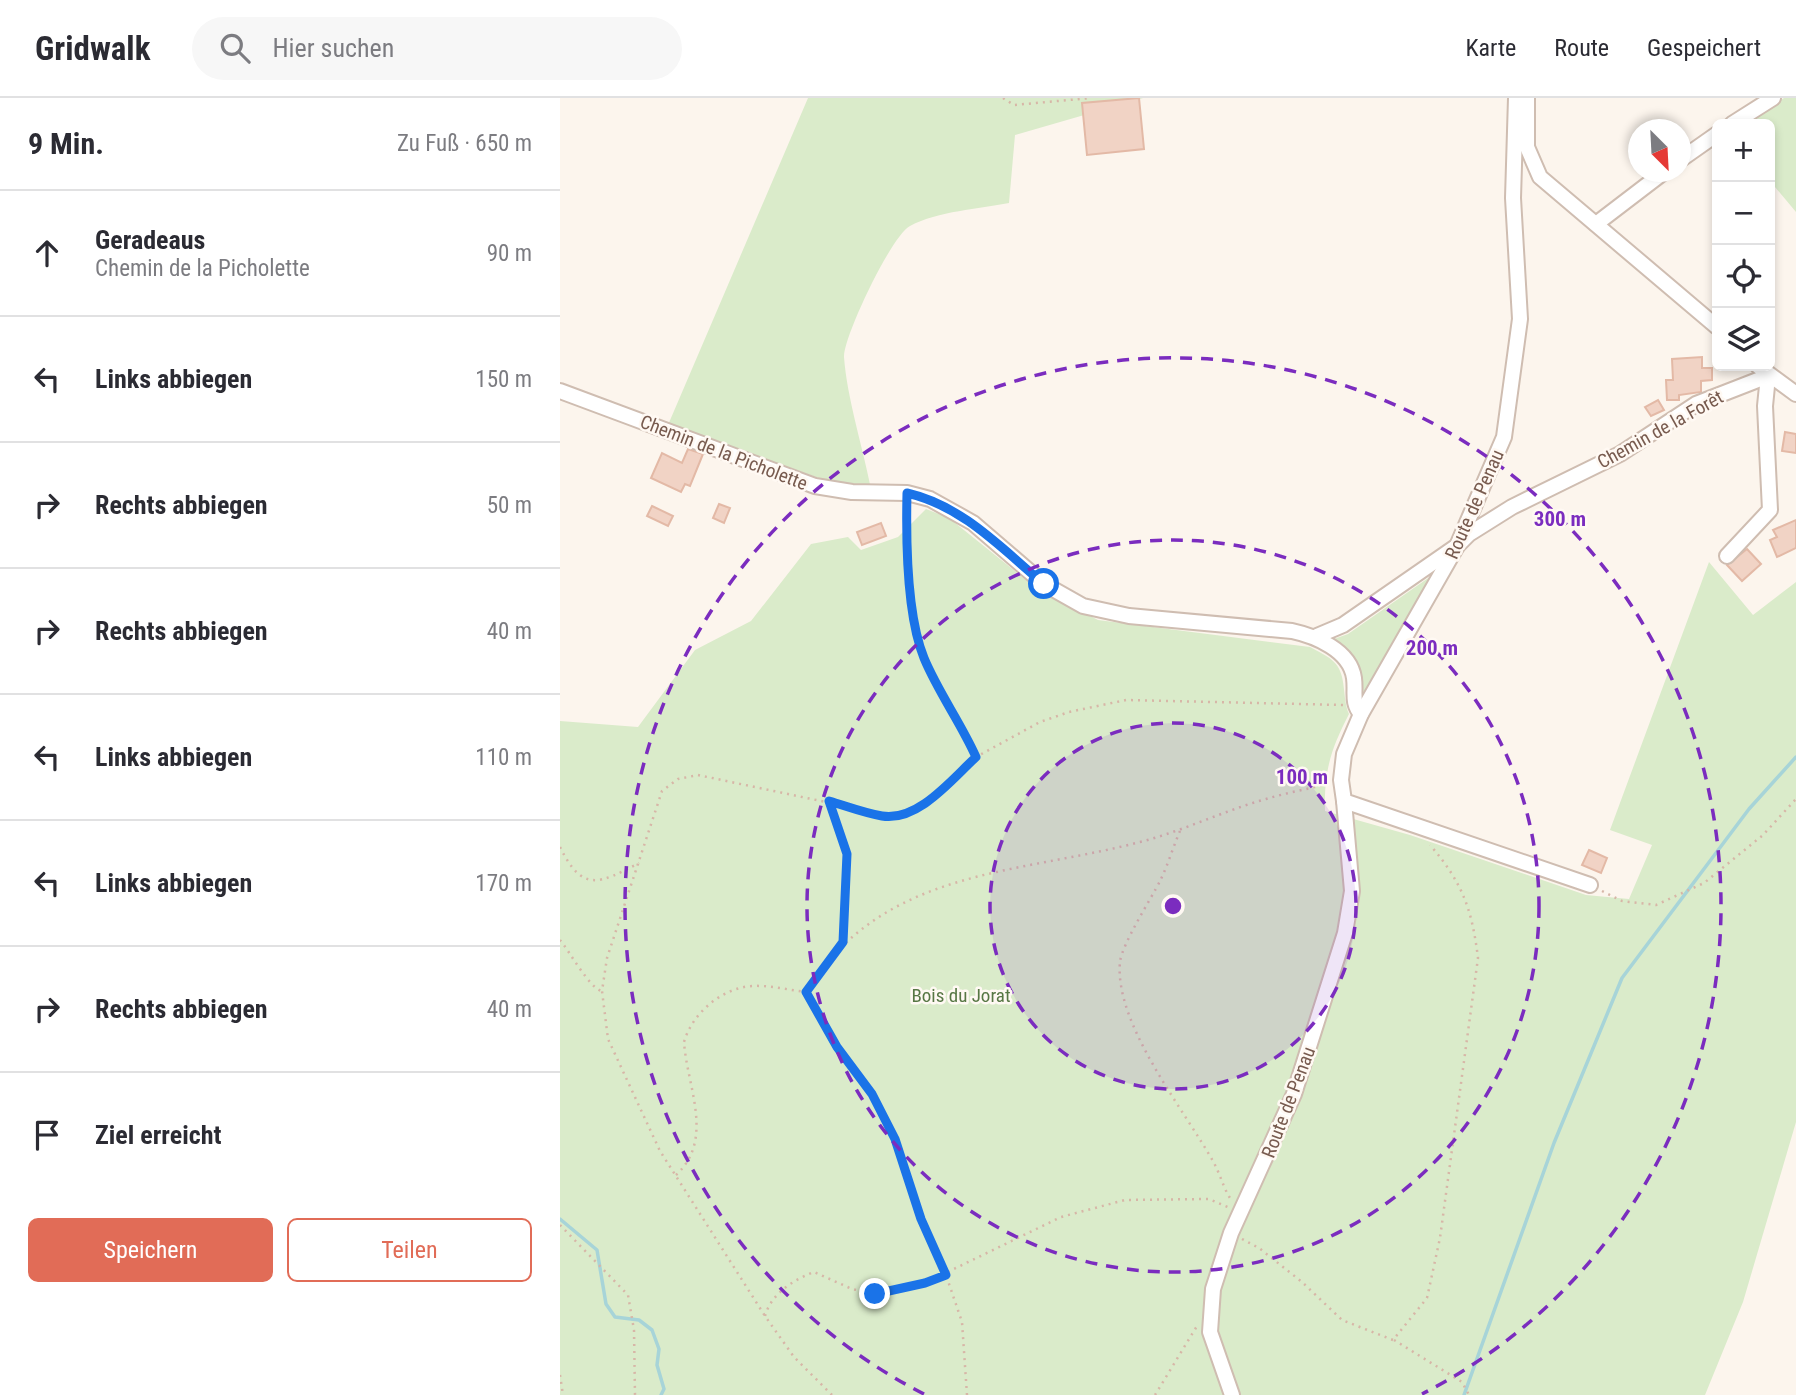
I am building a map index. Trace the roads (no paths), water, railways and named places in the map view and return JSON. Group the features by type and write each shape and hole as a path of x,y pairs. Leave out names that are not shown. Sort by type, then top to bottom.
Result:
{"street":[{"name":"Route de Penau","path":"1232,1395 1210,1332 1213,1289 1231,1233 1294,1094 1345,933 1352,891 1341,780 1344,754 1357,710 1457,546 1493,470 1504,437 1512,398 1520,319 1513,198 1516,98"},
{"path":"1527,98 1527,148 1534,168 1546,184 1712,323"},
{"path":"1740,119 1773,98"},
{"path":"1691,153 1712,138"},
{"path":"1596,224 1651,182"},
{"name":"Chemin de la Forêt","path":"1317,636 1343,625 1457,546 1469,534 1512,507 1620,454 1696,404 1763,371"},
{"path":"1763,371 1796,394"},
{"path":"1727,556 1770,510 1763,371"},
{"name":"Chemin de la Picholette","path":"560,391 815,486 852,492 907,493 930,499 953,510 1044,584 1083,606 1129,616 1292,631 1317,636"},
{"path":"1317,636 1349,665 1354,677 1357,710"},
{"path":"1344,800 1414,827 1590,885"}],"waterway":[{"path":"1464,1395 1554,1143 1622,978 1749,809 1796,757"},
{"path":"560,1219 597,1250 606,1304 615,1317 639,1320 652,1330 659,1349 657,1365 664,1389 661,1395"}],"park label":[{"name":"Bois du Jorat","path":"961,995"}]}
